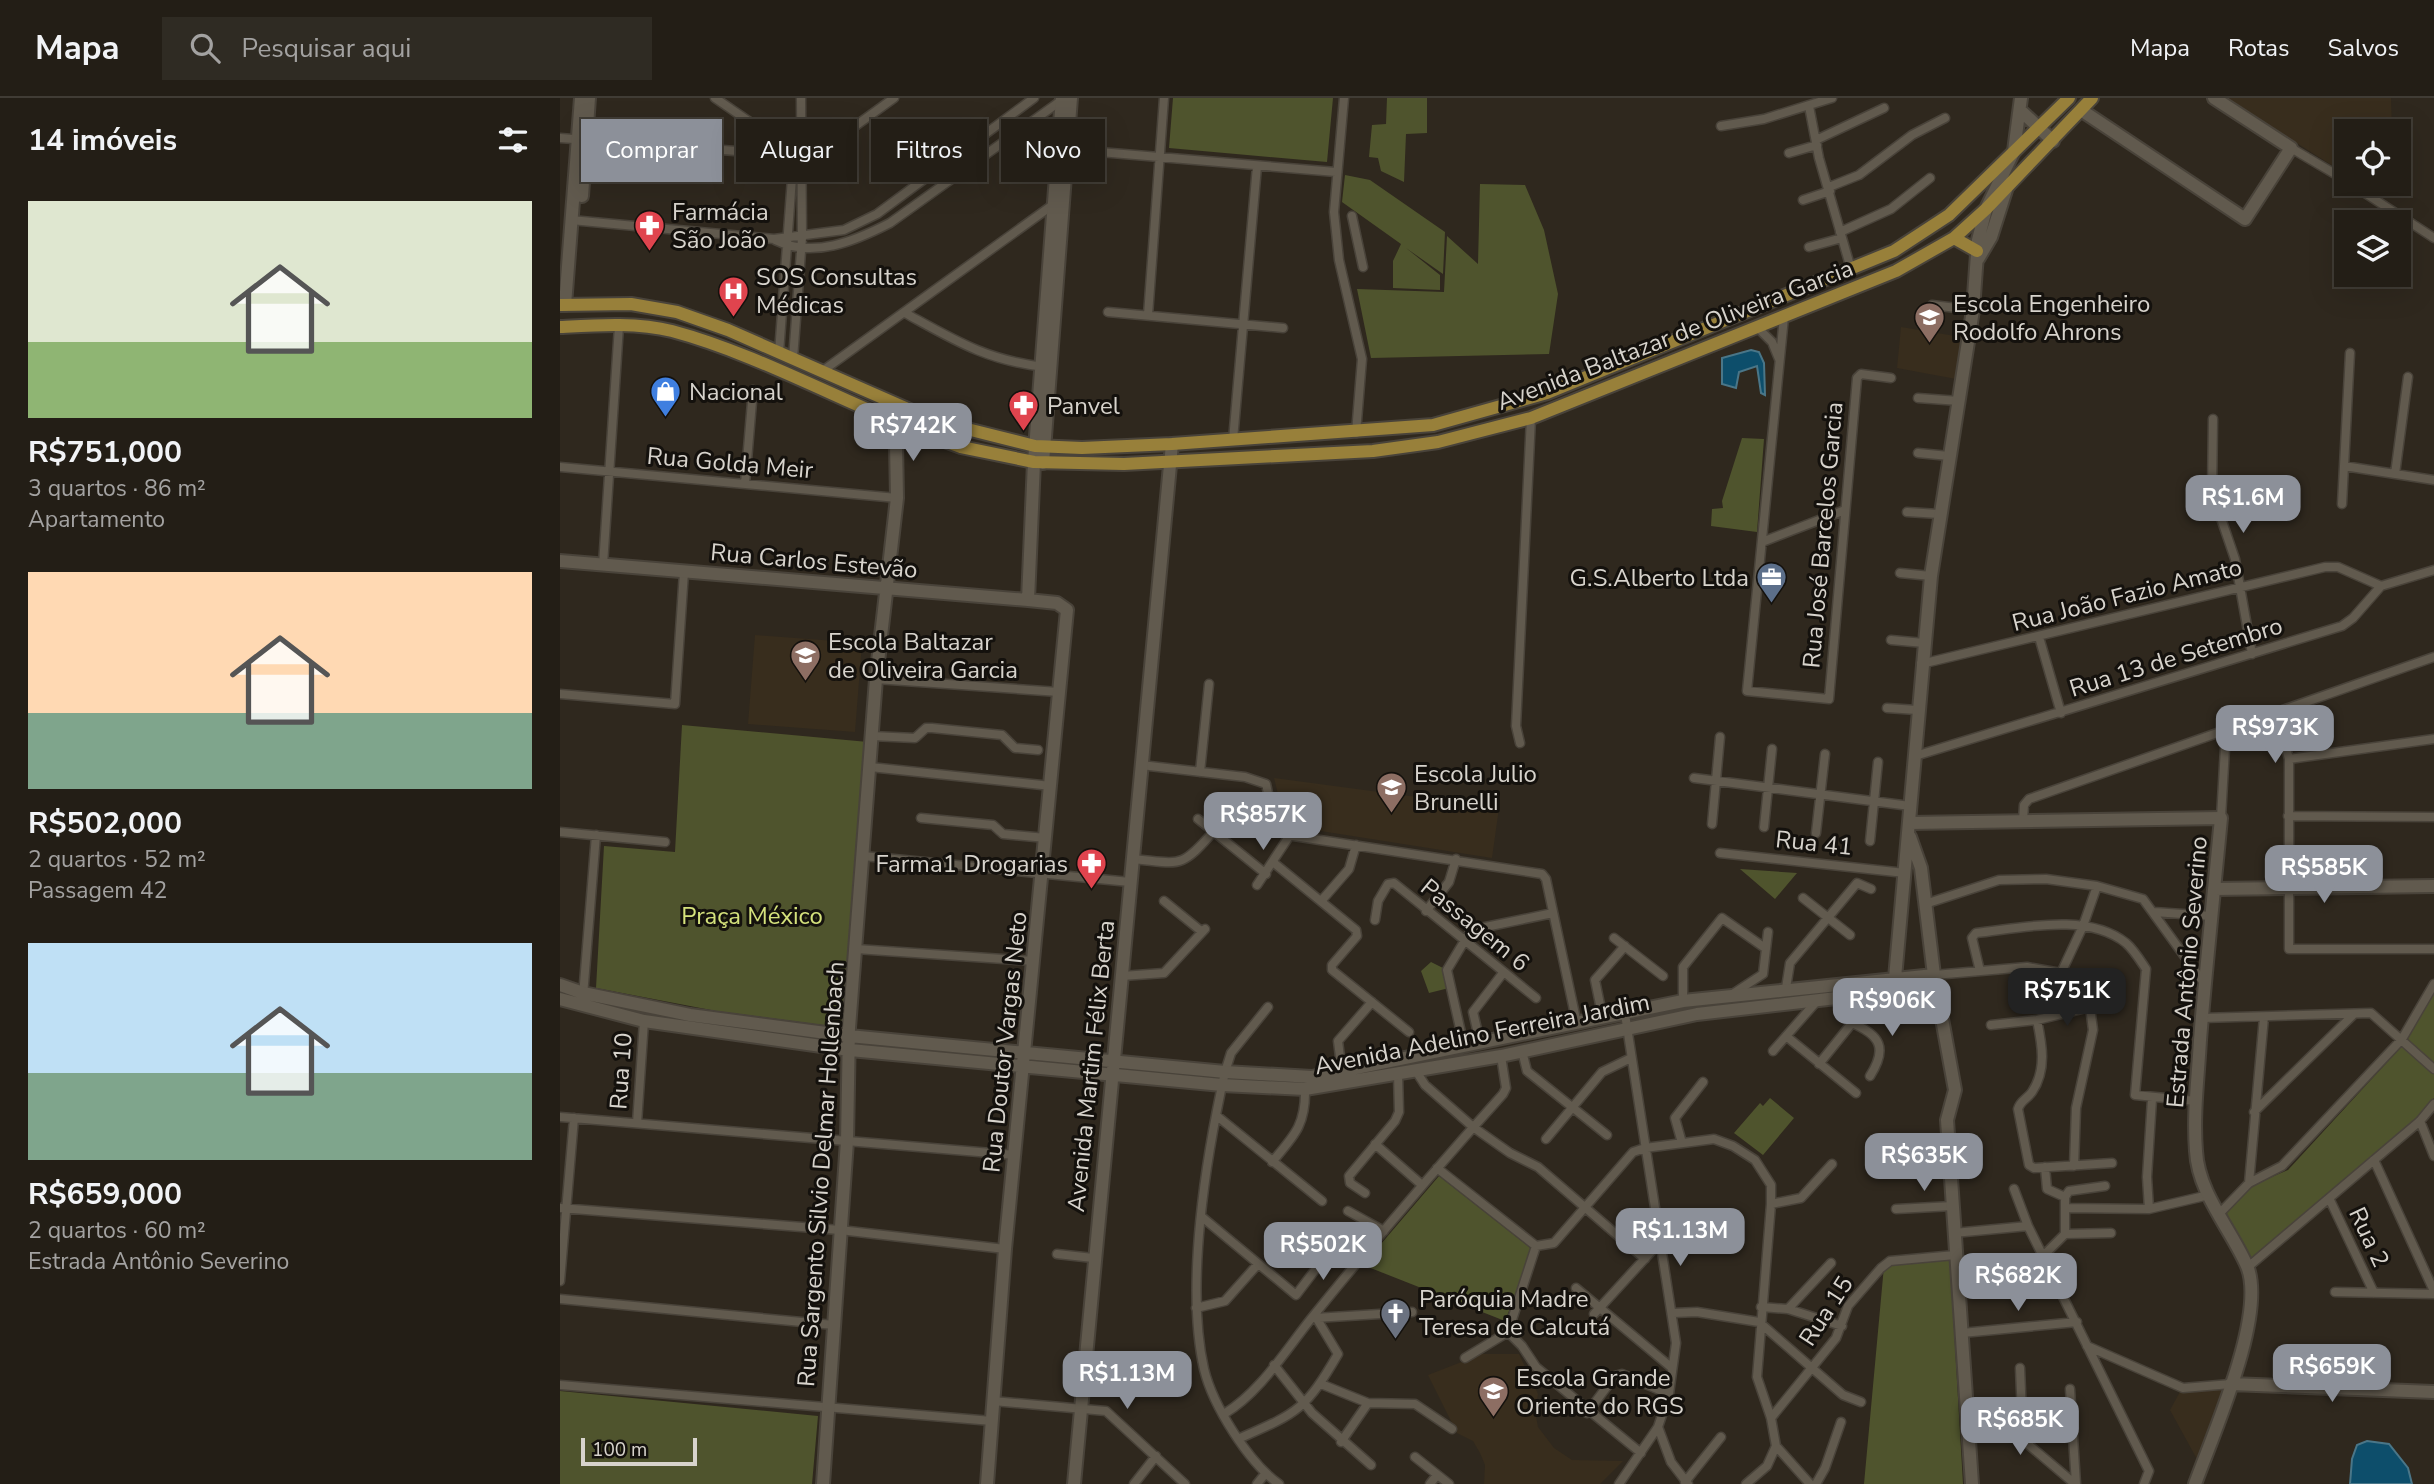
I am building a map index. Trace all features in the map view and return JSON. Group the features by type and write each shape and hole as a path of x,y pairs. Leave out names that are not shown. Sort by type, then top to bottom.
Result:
{"main road":[{"name":"Avenida Baltazar de Oliveira Garcia","path":"566,305 631,304 677,312 962,430 1039,446 1172,444 1356,433 1433,425 1546,393 1894,251 1930,230 1970,197 2069,98"},
{"name":"Avenida Baltazar de Oliveira Garcia","path":"560,327 619,326 670,331 726,349 900,425 961,447 1038,463 1172,462 1386,449 1438,443 1531,418 1896,271 1954,237 1986,209 2092,98"},
{"path":"1954,237 1978,255"}],"street":[{"path":"581,98 582,119"},
{"path":"585,119 589,98"},
{"path":"715,98 746,119"},
{"path":"800,119 801,98"},
{"path":"857,125 894,98"},
{"path":"802,243 844,230 877,214 1034,98"},
{"path":"1035,119 1065,98"},
{"path":"1064,119 1065,98"},
{"path":"1148,315 1164,98"},
{"path":"1344,98 1334,220 1339,260 1362,359 1356,433"},
{"path":"1721,125 1764,119 1832,98"},
{"path":"2214,98 2334,173"},
{"path":"2020,104 2038,128 2053,141"},
{"path":"1895,978 1921,664 1939,514 1959,401 1986,209 2014,151 2020,104"},
{"path":"1809,106 1816,143 1851,269"},
{"path":"1789,153 1816,143 1884,108"},
{"path":"2081,110 2245,219 2291,148"},
{"path":"1803,200 1871,168 1912,135 1945,118"},
{"path":"560,138 581,139"},
{"path":"576,220 787,242 853,242 890,223 1001,143"},
{"path":"566,305 581,152"},
{"path":"1105,152 1336,172"},
{"path":"1233,440 1257,166"},
{"path":"1809,247 1841,235 1891,209 1930,178"},
{"path":"779,353 787,242 787,182"},
{"path":"793,359 802,243 803,182"},
{"path":"1046,368 1052,206 1056,182"},
{"path":"1028,600 1063,182"},
{"path":"1978,255 1990,237 2007,187"},
{"path":"910,189 919,203"},
{"path":"821,372 1064,196"},
{"path":"2369,196 2434,238"},
{"path":"1352,216 1363,267"},
{"path":"1932,305 1973,310"},
{"path":"1108,312 1283,328"},
{"path":"905,313 964,346 1000,361 1046,368"},
{"path":"1784,317 1762,542 1845,510"},
{"path":"603,565 619,326"},
{"path":"1757,327 1772,342 1780,361"},
{"path":"2342,504 2350,352"},
{"name":"Rua José Barcelos Garcia","path":"1762,542 1747,691 1829,699 1858,375 1891,378"},
{"path":"2395,474 2408,377"},
{"path":"745,484 753,390"},
{"path":"1919,398 1959,401"},
{"name":"Rua Sargento Silvio Delmar Hollenbach","path":"823,1484 847,1141 849,1036 876,679 897,498 897,443 905,408"},
{"path":"1520,743 1516,726 1531,418"},
{"path":"2213,419 2212,492 2229,539 2241,587 2252,654"},
{"name":"Avenida Martim Félix Berta","path":"1074,1484 1093,1258 1172,444"},
{"path":"1918,453 1949,456"},
{"path":"2344,466 2434,480"},
{"name":"Rua Golda Meir","path":"560,467 897,498"},
{"path":"1907,512 1939,514"},
{"name":"Rua Carlos Estevão","path":"560,561 1028,600 1064,606"},
{"name":"Rua João Fazio Amato","path":"1921,664 2039,638 2325,567 2338,567 2381,586"},
{"path":"2381,586 2434,570"},
{"path":"560,694 675,704 684,572"},
{"path":"1900,573 1931,576"},
{"name":"Rua 13 de Setembro","path":"1915,756 2342,626 2353,618 2381,586"},
{"name":"Rua Doutor Vargas Neto","path":"987,1484 1005,1249 1067,610 1064,606"},
{"path":"2039,638 2061,713"},
{"path":"1891,640 1924,643"},
{"path":"2022,821 2024,805 2029,799 2434,657"},
{"path":"876,679 1059,692"},
{"path":"1200,772 1209,684"},
{"path":"1887,708 1917,710"},
{"path":"2276,711 2289,759 2289,949 2434,949"},
{"path":"872,736 915,738 926,729 932,728 1002,735 1015,748 1038,750"},
{"path":"2221,818 2226,730"},
{"path":"1712,824 1720,737"},
{"path":"2289,759 2434,739"},
{"path":"1764,827 1772,749"},
{"path":"1816,833 1825,754"},
{"path":"1870,841 1878,762"},
{"path":"1141,765 1245,777 1266,784 1277,830 1290,835 1542,874 1546,879 1577,1024"},
{"path":"870,767 1051,786"},
{"path":"1694,778 1768,790 1910,806"},
{"path":"2288,817 2434,817"},
{"path":"921,818 993,825 1003,834 1046,838"},
{"name":"Estrada Antônio Severino","path":"1909,828 2022,821 2221,818 2204,983 2196,1101 2196,1156 2209,1195 2248,1268 2253,1298 2252,1313 2231,1384 2195,1484"},
{"path":"1198,819 1266,874"},
{"path":"1909,828 1921,868 1934,975 1955,1090 1947,1120 1972,1484"},
{"path":"560,832 665,842"},
{"path":"1132,859 1176,862 1191,858 1213,832"},
{"path":"583,1000 596,835"},
{"path":"1257,885 1290,835"},
{"path":"1322,900 1349,869 1356,845"},
{"name":"Rua 41","path":"1720,853 1905,873"},
{"path":"863,856 1130,882"},
{"path":"1426,911 1449,882 1456,859"},
{"path":"1274,863 1322,900 1357,933 1332,965 1332,970 1409,1032"},
{"path":"1925,904 1999,880 2046,879 2097,886 2143,899 2204,983"},
{"name":"Passagem 6","path":"1375,920 1378,901 1391,882 1536,998"},
{"path":"1786,988 1790,963 1826,917 1857,883 1871,889"},
{"path":"2061,973 2083,926 2097,886"},
{"path":"2214,889 2434,886"},
{"path":"1803,898 1850,935"},
{"path":"1122,976 1164,972 1203,930 1164,901"},
{"path":"2154,912 2211,916"},
{"path":"1471,1061 1462,1054 1464,1046 1447,970 1475,928 1553,913"},
{"path":"1683,1001 1683,967 1721,918 1765,948"},
{"path":"1980,971 1972,939 1976,933 2064,923 2083,926 2123,941 2146,969 2135,1095 2152,1099 2196,1101"},
{"path":"1732,994 1760,978 1768,932"},
{"path":"1614,938 1663,976"},
{"path":"1602,1019 1596,977 1625,946"},
{"path":"856,949 1033,961"},
{"path":"1934,975 2027,967 2061,973 2080,987 2090,1007 2093,1030 2076,1108 2074,1166"},
{"path":"1479,1042 1473,1012 1503,972"},
{"name":"Avenida Adelino Ferreira Jardim","path":"583,1000 644,1021 850,1050 1111,1074 1223,1079 1312,1077 1342,1073 1683,1001 1786,988 1934,975"},
{"name":"Avenida Adelino Ferreira Jardim","path":"583,1000 849,1036 1113,1060 1223,1079 1306,1089 1501,1056 1697,1014 1854,999 1889,992 1895,978"},
{"path":"2220,1213 2249,1183 2282,1166 2402,1039 2434,984"},
{"path":"560,985 583,1000"},
{"path":"560,999 583,1000"},
{"path":"1819,1064 1852,1023 1854,999"},
{"path":"1342,1073 1338,1041 1372,1002"},
{"path":"1773,1051 1816,1002"},
{"path":"1268,1007 1231,1053 1223,1079 1202,1217 1196,1308 1205,1372 1224,1414 1238,1439 1265,1474 1279,1484"},
{"path":"1991,1025 2037,1020 2090,1007"},
{"path":"2202,1018 2371,1013 2434,1069"},
{"path":"1619,1484 1658,1427 1669,1394 1676,1343 1625,1014"},
{"path":"2254,1112 2354,1014"},
{"path":"2249,1183 2264,1017"},
{"path":"2037,1020 2043,1052 2040,1074 2031,1094 2018,1109 2029,1166 2112,1163"},
{"name":"Rua 10","path":"637,1123 644,1021"},
{"path":"1852,1023 1872,1031 1878,1039 1880,1059 1870,1076"},
{"path":"1786,1036 1856,1093"},
{"path":"937,1058 939,1044"},
{"path":"1443,1050 1447,1066"},
{"path":"1522,1051 1527,1071 1607,1135"},
{"path":"1224,1414 1237,1406 1315,1318 1422,1185 1505,1091 1501,1056"},
{"path":"1546,1139 1602,1072 1631,1058"},
{"path":"1416,1071 1425,1085 1473,1127 1510,1153 1538,1167 1645,1259"},
{"path":"1365,1193 1350,1183 1349,1177 1399,1112 1398,1074"},
{"path":"1682,1143 1675,1118 1703,1082"},
{"path":"1272,1162 1299,1129 1306,1110 1306,1089"},
{"path":"2149,1209 2147,1177 2152,1099"},
{"path":"2248,1268 2420,1121 2434,1104"},
{"path":"1217,1116 1322,1201"},
{"path":"560,1117 1015,1155"},
{"path":"560,1281 564,1208 574,1118"},
{"path":"2420,1121 2434,1156"},
{"path":"1536,1246 1554,1242 1633,1152 1714,1139 1755,1160 1771,1185 1756,1377 1771,1418 1776,1446 1810,1484"},
{"path":"1375,1144 1422,1185"},
{"path":"2335,1292 2434,1293 2374,1160"},
{"path":"1771,1204 1801,1198 1832,1164"},
{"path":"2045,1167 2049,1192 2065,1197"},
{"path":"1437,1168 1536,1246"},
{"path":"2065,1234 2065,1197 2072,1190 2105,1186"},
{"path":"2014,1189 2028,1226 2149,1471 2144,1484"},
{"path":"2065,1208 2149,1209 2209,1195"},
{"name":"Rua 2","path":"2329,1198 2374,1293"},
{"path":"1896,1209 1953,1206"},
{"path":"564,1208 840,1230 1005,1249"},
{"path":"1348,1211 1384,1231"},
{"path":"1202,1217 1296,1295 1315,1270"},
{"path":"1954,1233 2028,1226"},
{"path":"2043,1255 2065,1234 2111,1233"},
{"path":"1597,1311 1660,1242"},
{"path":"1465,1358 1508,1332 1536,1246"},
{"path":"1057,1254 1093,1258"},
{"name":"Rua 15","path":"1771,1418 1836,1338 1848,1306 1890,1261 1955,1255"},
{"path":"1196,1308 1225,1301 1258,1264"},
{"path":"1788,1309 1831,1264"},
{"path":"1957,1283 2054,1275"},
{"path":"1576,1288 1597,1311 1672,1368"},
{"path":"560,1299 834,1325"},
{"path":"1761,1307 1788,1309 1842,1326"},
{"path":"1315,1318 1412,1312"},
{"path":"1673,1313 1697,1312 1759,1322 1843,1395 1861,1402"},
{"path":"1238,1439 1292,1415 1307,1403 1321,1384 1338,1354 1315,1318"},
{"path":"1962,1333 2077,1322"},
{"path":"1508,1332 1536,1367 1588,1413 1641,1453"},
{"path":"2087,1346 2183,1388 2231,1384 2434,1392"},
{"path":"1274,1365 1307,1403 1312,1413 1341,1442 1371,1465"},
{"path":"2020,1368 2023,1440"},
{"path":"1588,1413 1615,1376 1622,1374 1669,1394"},
{"path":"1321,1384 1368,1403 1415,1405 1452,1429"},
{"path":"560,1385 992,1421"},
{"path":"2070,1389 2076,1484"},
{"path":"993,1401 1106,1411 1185,1484"},
{"path":"1341,1442 1368,1403"},
{"path":"1967,1420 1994,1422 2023,1440 2076,1484"},
{"path":"1816,1484 1825,1468 1841,1422"},
{"path":"1658,1427 1671,1462 1686,1483 1721,1437"},
{"path":"1746,1484 1767,1466 1776,1446"},
{"path":"1134,1484 1156,1456"},
{"path":"1415,1457 1449,1484"},
{"path":"1257,1484 1265,1474"},
{"path":"1430,1484 1437,1475"}],"shaded area":[{"path":"2226,98 2391,98 2392,119 2334,119 2334,167"},
{"name":"Escola Engenheiro Rodolfo Ahrons","path":"1901,327 1961,337 1956,379 1897,368"},
{"name":"Escola Baltazar de Oliveira Garcia","path":"755,635 862,643 855,732 748,724"},
{"name":"Escola Julio Brunelli","path":"1274,778 1499,808 1492,858 1289,826 1285,823"},
{"name":"Escola Grande Oriente do RGS","path":"1482,1354 1519,1354 1538,1394 1535,1411 1538,1427 1554,1448 1572,1460 1623,1461 1600,1484 1484,1484 1485,1465 1480,1453 1473,1441 1457,1433 1428,1375"},
{"path":"2225,1386 2198,1461 2170,1410 2181,1390"}],"green space":[{"path":"1173,98 1333,98 1327,162 1169,148"},
{"path":"1387,98 1427,98 1427,133 1406,134 1404,182 1381,171 1378,158 1369,157 1372,125 1386,124"},
{"path":"1345,175 1370,180 1445,232 1443,274 1406,248 1440,275 1440,290 1393,288 1393,261 1401,244 1342,202"},
{"path":"1480,184 1525,185 1544,230 1558,294 1549,354 1371,358 1357,289 1444,292 1447,236 1478,264"},
{"path":"1742,438 1764,439 1757,532 1711,526 1712,509 1723,508 1722,501"},
{"name":"Praça México","path":"682,725 868,742 845,1028 716,1011 596,988 604,846 675,852"},
{"path":"1740,869 1797,873 1775,899"},
{"path":"1431,962 1443,968 1449,988 1429,993 1421,971"},
{"path":"2434,991 2434,1064 2407,1039"},
{"path":"2402,1046 2434,1074 2434,1098 2418,1118 2248,1261 2223,1214 2248,1187 2288,1170"},
{"path":"1770,1098 1794,1118 1763,1155 1734,1133 1760,1103 1763,1106"},
{"path":"1439,1176 1533,1250 1505,1321 1363,1265"},
{"path":"1950,1260 1963,1484 1864,1484 1884,1266"},
{"path":"560,1391 818,1416 812,1484 560,1484"}],"water":[{"path":"1751,350 1759,352 1764,363 1765,395 1761,393 1757,366 1739,372 1736,388 1722,384 1722,358"},
{"path":"2367,1441 2389,1444 2408,1468 2412,1484 2350,1484 2352,1459 2357,1445"}],"place":[{"name":"Farmácia São João","path":"649,253"},
{"name":"SOS Consultas Médicas","path":"733,318"},
{"name":"Escola Engenheiro Rodolfo Ahrons","path":"1930,345"},
{"name":"Nacional","path":"666,419"},
{"name":"Panvel","path":"1024,433"},
{"name":"G.S.Alberto Ltda","path":"1772,605"},
{"name":"Escola Baltazar de Oliveira Garcia","path":"805,683"},
{"name":"Escola Julio Brunelli","path":"1391,815"},
{"name":"Farma1 Drogarias","path":"1091,891"},
{"name":"Paróquia Madre Teresa de Calcutá","path":"1396,1340"},
{"name":"Escola Grande Oriente do RGS","path":"1493,1419"}]}
